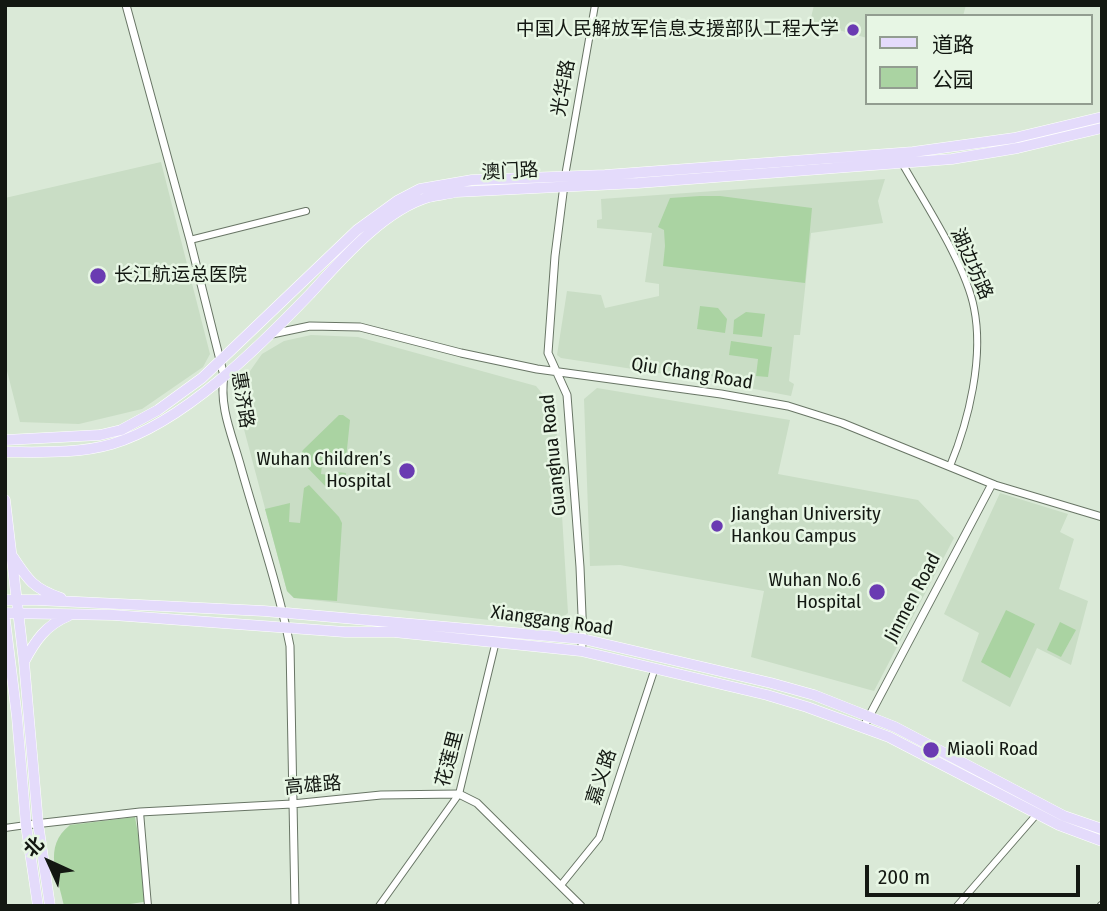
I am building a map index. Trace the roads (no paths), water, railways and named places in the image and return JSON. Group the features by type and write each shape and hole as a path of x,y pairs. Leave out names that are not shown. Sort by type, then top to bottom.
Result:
{"main road":[{"name":"澳门路","path":"5,452 56,452 113,444 175,414 202,396 224,376 350,251 404,209 428,197 605,175 913,152 1014,138 1102,117"},
{"name":"澳门路","path":"5,440 82,438 121,429 139,421 182,394 219,362 357,230 397,201 420,189 444,183 565,181 902,163 970,156 1102,128"},
{"path":"5,500 24,662 38,906"},
{"path":"11,555 29,582 38,589 71,602"},
{"name":"Xianggang Road","path":"5,600 283,613 583,639 814,695 895,727 1064,816 1102,829"},
{"name":"Xianggang Road","path":"5,613 126,616 345,632 394,632 581,651 767,695 890,737 1037,814 1102,841"},
{"path":"24,662 41,634 57,620 70,615"},
{"path":"5,620 32,824 50,906"}],"street":[{"name":"惠济路","path":"125,5 190,240 224,376 221,391 227,424 283,613 290,646 295,906"},
{"name":"光华路","path":"565,181 594,5"},
{"name":"湖边坊路","path":"902,163 952,253 974,305 978,338 972,388 963,434 950,466"},
{"name":"Guanghua Road","path":"565,181 555,256 548,353 567,395 580,567 583,639 581,651"},
{"path":"190,240 306,211"},
{"name":"Qiu Chang Road","path":"265,337 310,326 360,327 461,353 558,372 788,406 842,423 992,484 1102,517"},
{"name":"Jinmen Road","path":"863,728 992,484"},
{"name":"花莲里","path":"379,906 459,794 496,641"},
{"name":"嘉义路","path":"561,885 599,838 655,668"},
{"path":"459,794 477,803 581,906"},
{"name":"高雄路","path":"5,828 140,812 292,804 382,795 459,794"},
{"path":"140,812 148,906"},
{"path":"957,906 1037,814"}],"place":[{"name":"中国人民解放军信息支援部队工程大学","path":"853,30"},
{"name":"长江航运总医院","path":"98,276"},
{"name":"Wuhan Children’s Hospital","path":"407,471"},
{"name":"Jianghan University Hankou Campus","path":"717,526"},
{"name":"Wuhan No.6 Hospital","path":"877,592"},
{"name":"Miaoli Road","path":"931,750"}]}
